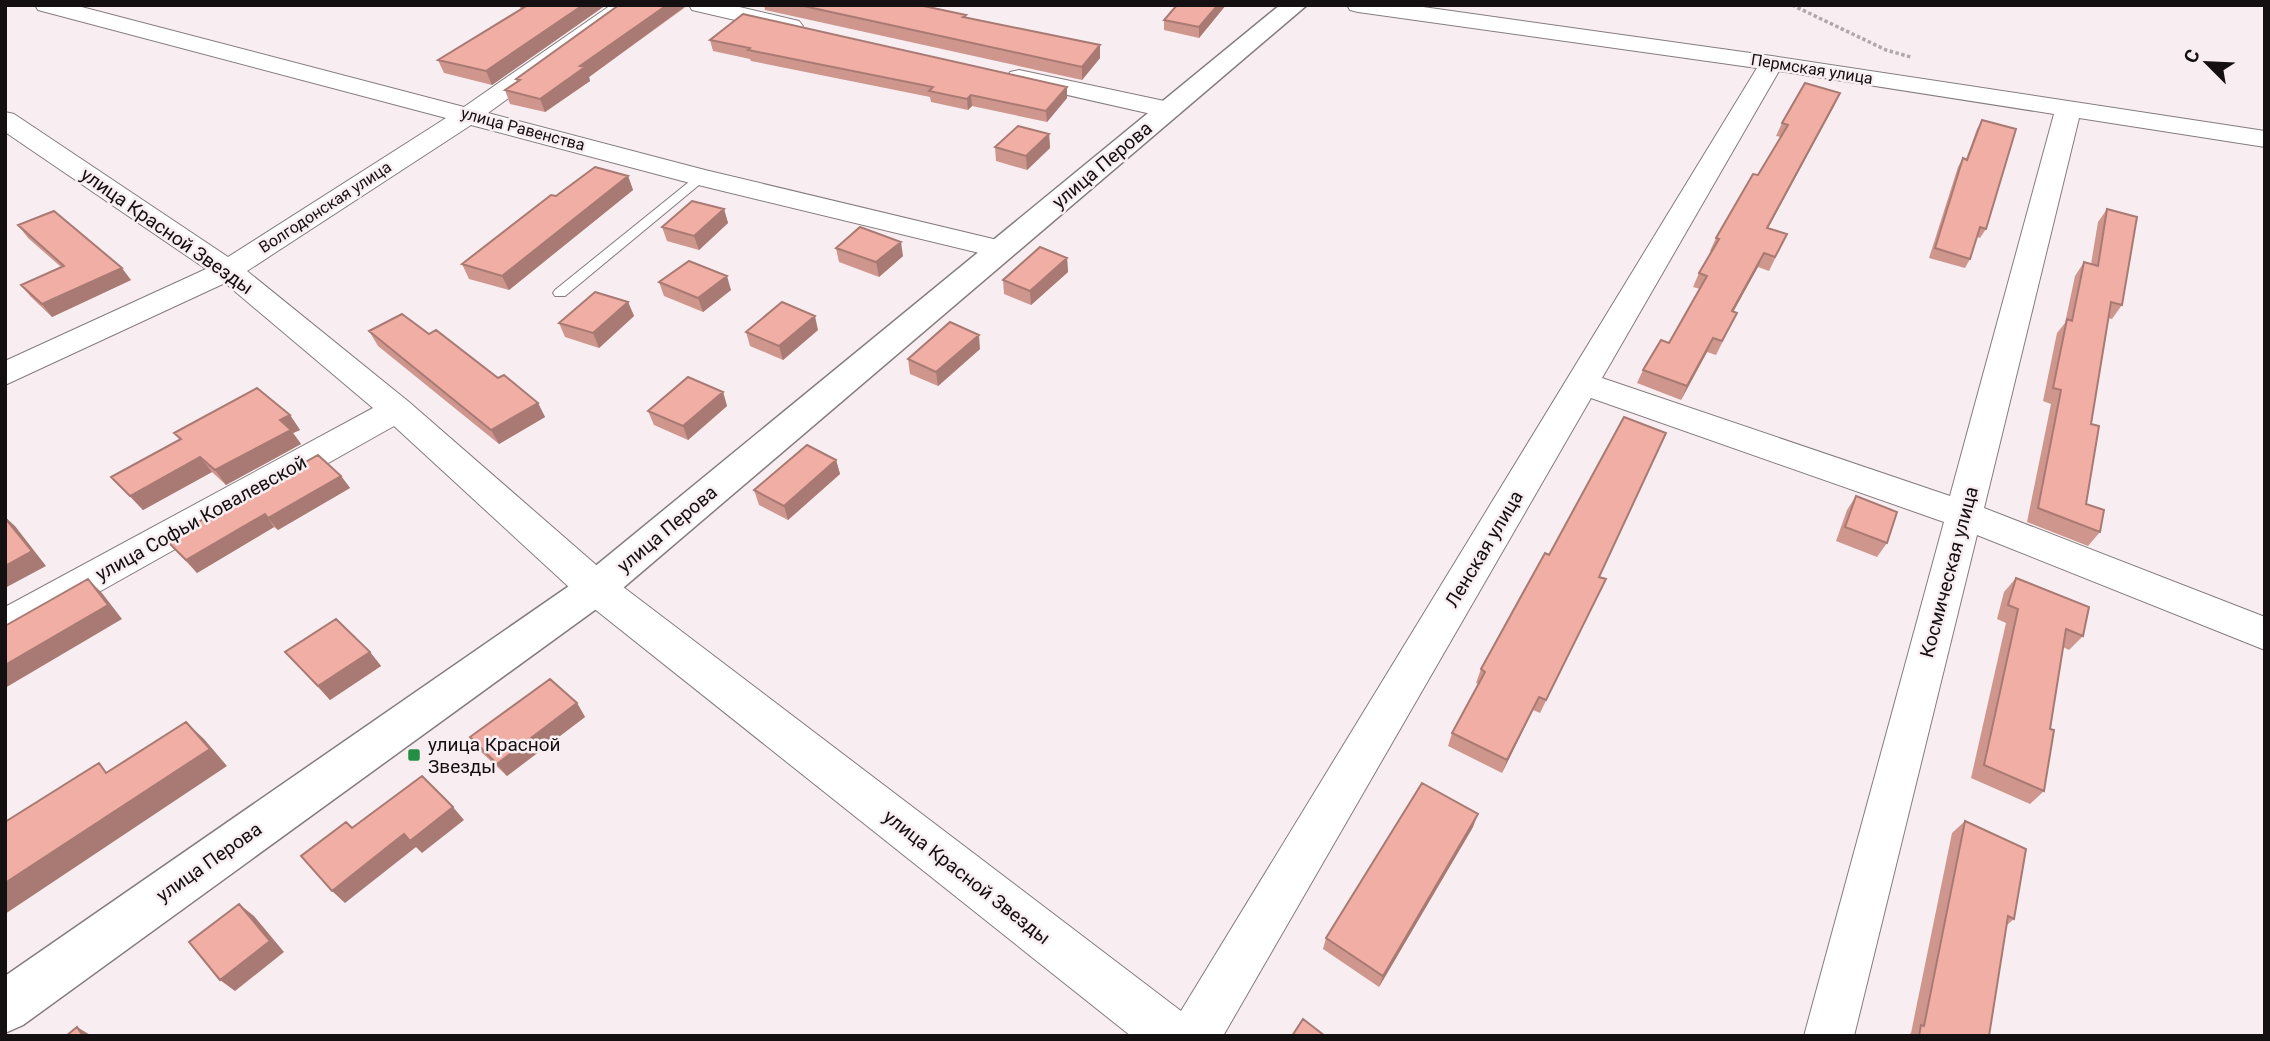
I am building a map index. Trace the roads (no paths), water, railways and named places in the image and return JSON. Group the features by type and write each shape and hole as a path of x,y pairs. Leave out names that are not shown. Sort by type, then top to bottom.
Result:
{"main road":[{"name":"улица Перова","path":"5,1007 596,588 1295,5"}],"street":[{"name":"улица Равенства","path":"46,5 469,114 700,177 1000,250"},
{"name":"Волгодонская улица","path":"5,374 228,270 469,114 626,5"},
{"path":"700,5 807,29"},
{"name":"Пермская улица","path":"1357,5 1772,63 2265,139"},
{"name":"Ленская улица","path":"1195,1036 1772,63"},
{"path":"995,71 1169,110"},
{"name":"Космическая улица","path":"1829,1036 2069,108"},
{"name":"улица Красной Звезды","path":"5,120 228,270 397,410 596,588 1172,1036"},
{"path":"1582,383 1964,515 2265,634"},
{"name":"улица Софьи Ковалевской","path":"5,626 397,410"}],"lane":[{"path":"560,293 700,177"}],"place":[{"name":"улица Красной Звезды","path":"414,755"}]}
